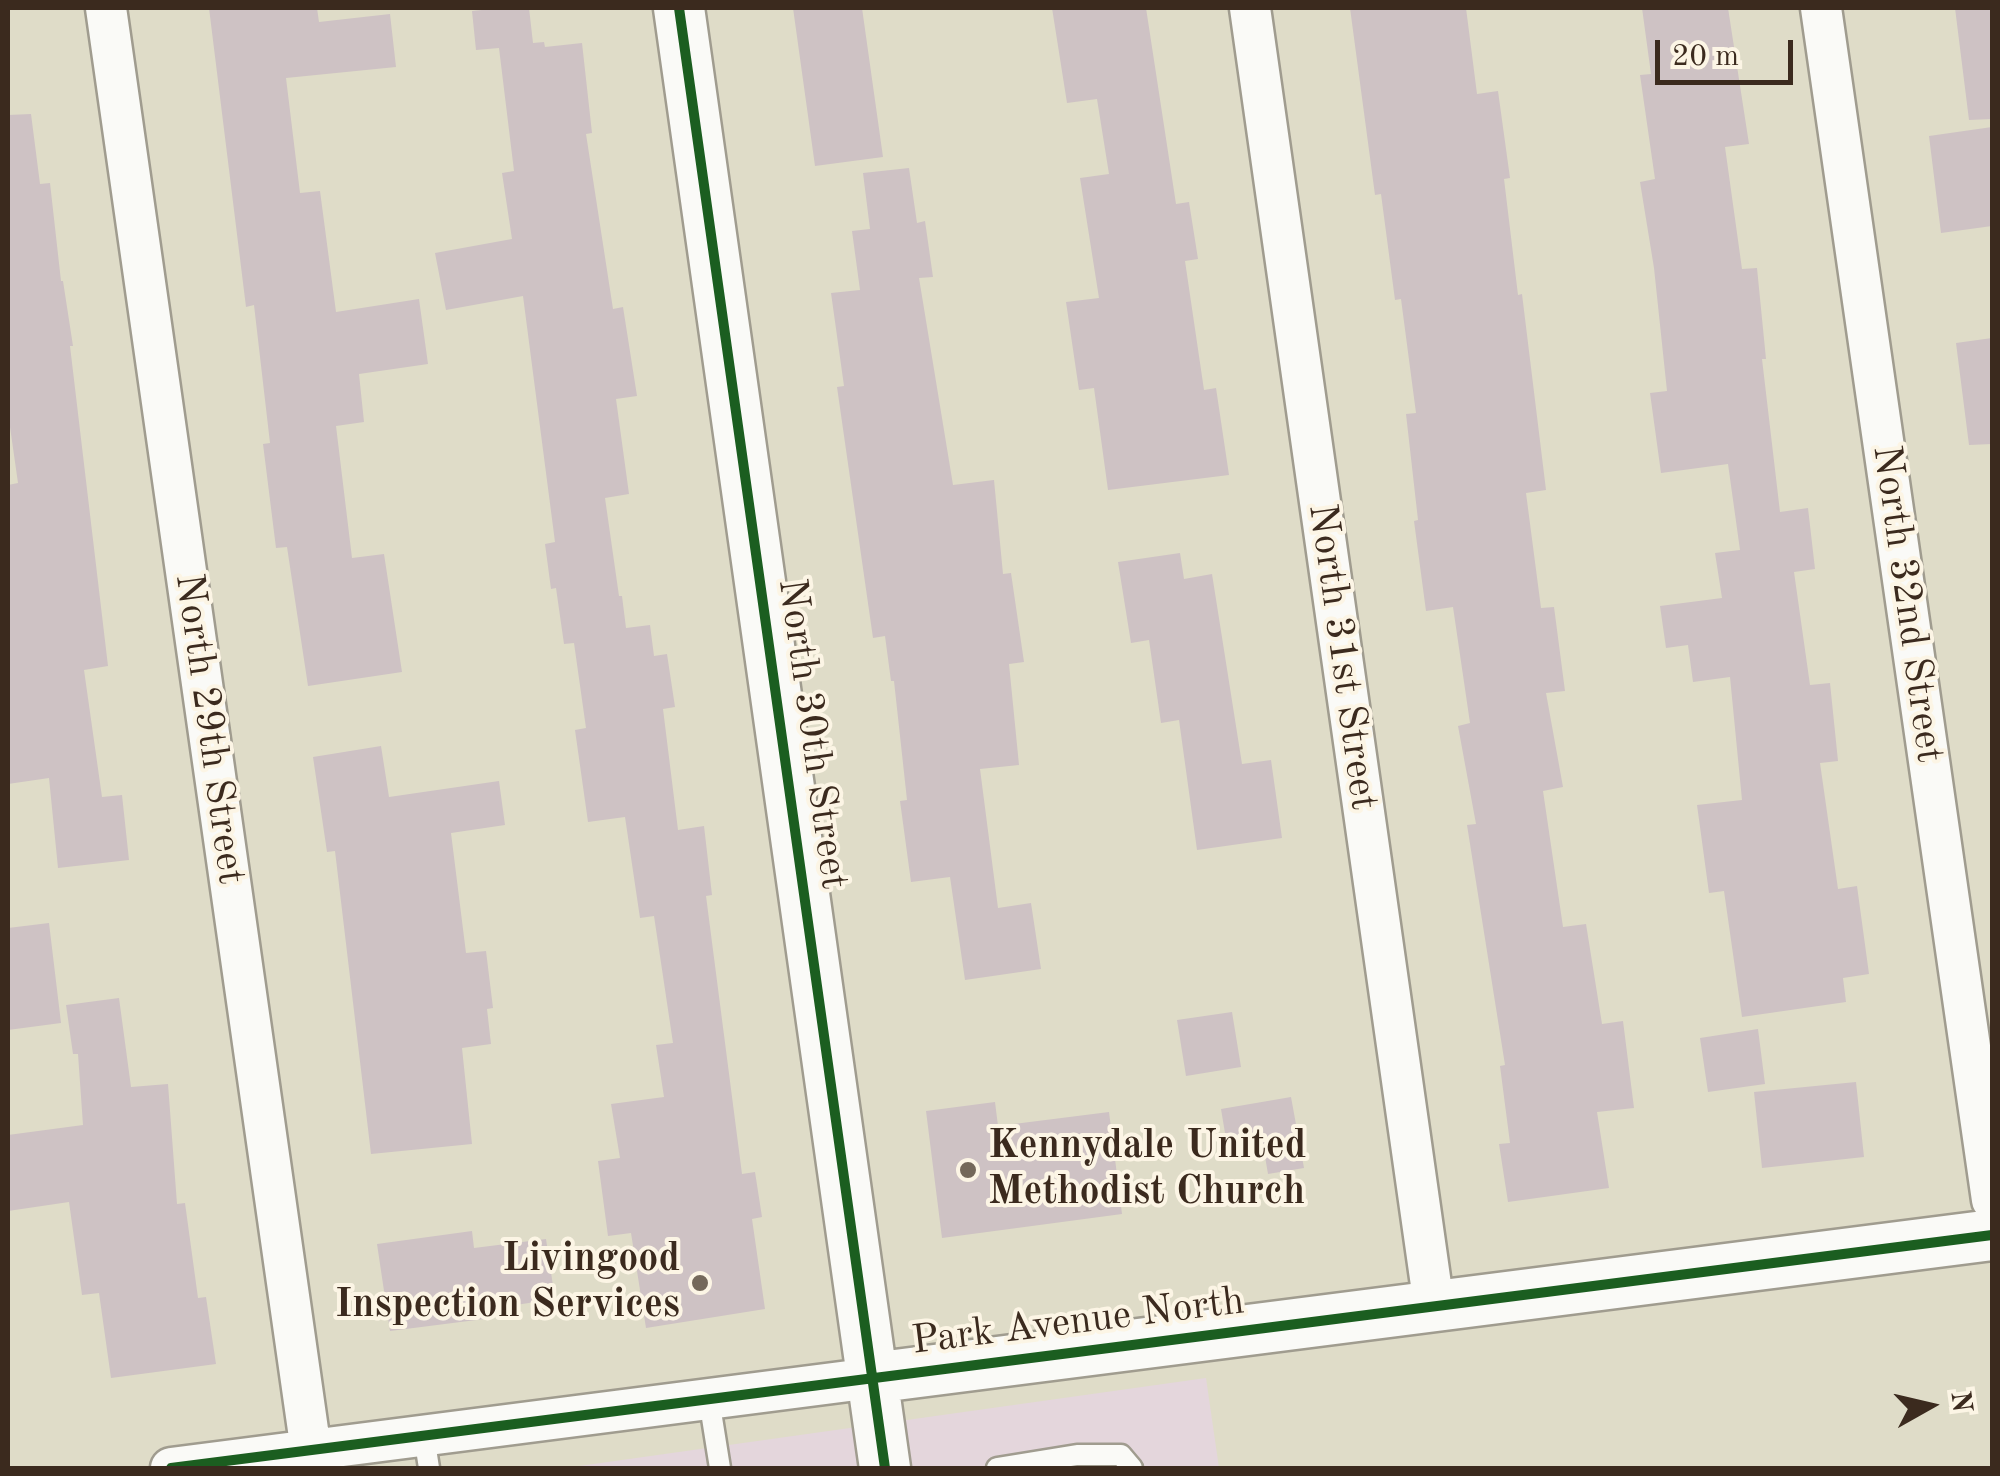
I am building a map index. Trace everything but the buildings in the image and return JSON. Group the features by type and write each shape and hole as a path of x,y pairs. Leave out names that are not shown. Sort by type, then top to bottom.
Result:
{"street":[{"name":"North 29th Street","path":"106,8 311,1450"},
{"name":"North 30th Street","path":"679,8 886,1468"},
{"name":"North 31st Street","path":"1250,8 1434,1306"},
{"name":"North 32nd Street","path":"1821,8 1992,1200"},
{"name":"Park Avenue North","path":"171,1468 311,1450 427,1452 710,1399 1992,1235"}],"lane":[{"path":"710,1399 720,1468"},
{"path":"997,1468 1077,1455 1121,1455 1132,1468"}],"shaded area":[{"path":"1206,1378 1219,1468 565,1468"}],"cycle path":[{"path":"679,8 885,1468"},
{"path":"171,1468 1992,1235"}],"place":[{"name":"Kennydale United Methodist Church","path":"968,1170"},
{"name":"Livingood Inspection Services","path":"700,1283"}]}
